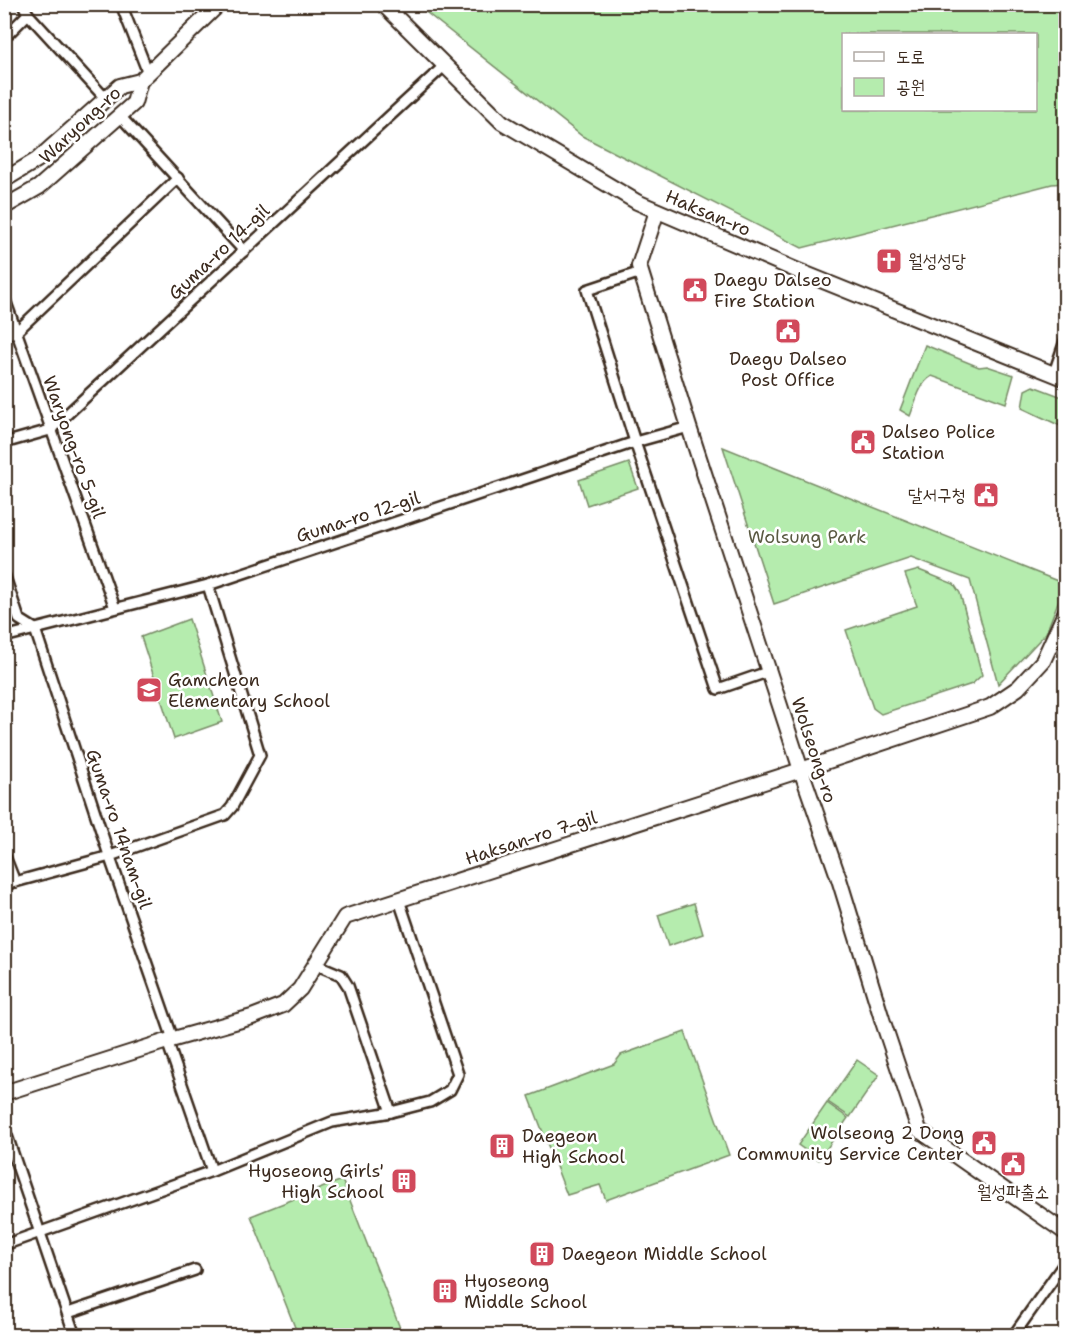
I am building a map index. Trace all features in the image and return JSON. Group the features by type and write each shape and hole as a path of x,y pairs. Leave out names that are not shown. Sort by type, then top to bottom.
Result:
{"street":[{"path":"23,4 28,14 106,99"},
{"path":"121,4 144,77"},
{"name":"Waryong-ro","path":"4,180 37,160 120,86 144,77 219,4"},
{"name":"Haksan-ro","path":"383,4 502,122 637,202 796,270 1059,376"},
{"path":"4,38 28,14"},
{"name":"Guma-ro 14-gil","path":"4,443 50,430 445,65"},
{"name":"Waryong-ro","path":"4,207 39,187 134,103 144,77"},
{"path":"120,116 244,251"},
{"path":"4,335 16,332 178,178"},
{"name":"Wolseong-ro","path":"657,211 639,266 689,428 839,879 919,1130 1065,1233"},
{"path":"641,272 587,290 635,442 718,689 770,671"},
{"name":"Waryong-ro 5-gil","path":"4,297 115,608"},
{"path":"1059,376 1065,338"},
{"name":"Guma-ro 12-gil","path":"4,637 208,585 635,442 689,428"},
{"path":"4,574 19,619 35,629"},
{"path":"4,885 110,856 225,815 232,807 260,755 208,585"},
{"name":"Haksan-ro 7-gil","path":"4,1093 170,1040 252,1017 283,1005 300,989 345,917 990,707 1018,688 1043,661 1065,611"},
{"name":"Guma-ro 14nam-gil","path":"35,629 212,1171"},
{"path":"4,854 15,882"},
{"path":"4,1245 212,1171 332,1122 391,1112 430,1102 450,1090 458,1074 399,900"},
{"path":"315,964 340,975 348,986 391,1112"},
{"path":"4,1127 75,1335"},
{"path":"1013,1335 1065,1261"},
{"path":"68,1313 195,1270"}],"green space":[{"path":"418,5 1065,5 1065,183 1052,184 802,248 582,136"},
{"path":"925,345 979,367 987,366 1014,375 1006,403 932,376 921,389 910,416 900,410"},
{"path":"1033,386 1065,398 1065,428 1022,408 1025,390"},
{"name":"Wolsung Park","path":"723,447 1065,584 1046,633 998,684 970,580 911,558 774,604"},
{"path":"629,463 638,488 587,505 579,480"},
{"path":"919,570 954,584 960,593 982,675 972,684 881,714 873,708 846,630 917,606 905,574"},
{"path":"189,619 222,722 174,739 141,637"},
{"path":"694,903 703,934 668,946 658,915"},
{"path":"685,1032 729,1155 606,1200 600,1185 567,1195 529,1096 614,1064 621,1055"},
{"path":"857,1060 879,1075 850,1117 828,1102"},
{"path":"827,1103 848,1118 819,1160 798,1145"},
{"path":"342,1180 400,1328 383,1335 298,1335 251,1216"}],"place":[{"name":"월성성당","path":"889,261"},
{"name":"Daegu Dalseo Fire Station","path":"695,290"},
{"name":"Daegu Dalseo Post Office","path":"788,331"},
{"name":"Dalseo Police Station","path":"863,442"},
{"name":"달서구청","path":"986,495"},
{"name":"Gamcheon Elementary School","path":"149,690"},
{"name":"Wolseong 2 Dong Community Service Center","path":"984,1143"},
{"name":"Daegeon High School","path":"502,1146"},
{"name":"월성파출소","path":"1013,1164"},
{"name":"Hyoseong Girls' High School","path":"404,1181"},
{"name":"Daegeon Middle School","path":"542,1254"},
{"name":"Hyoseong Middle School","path":"445,1291"}]}
